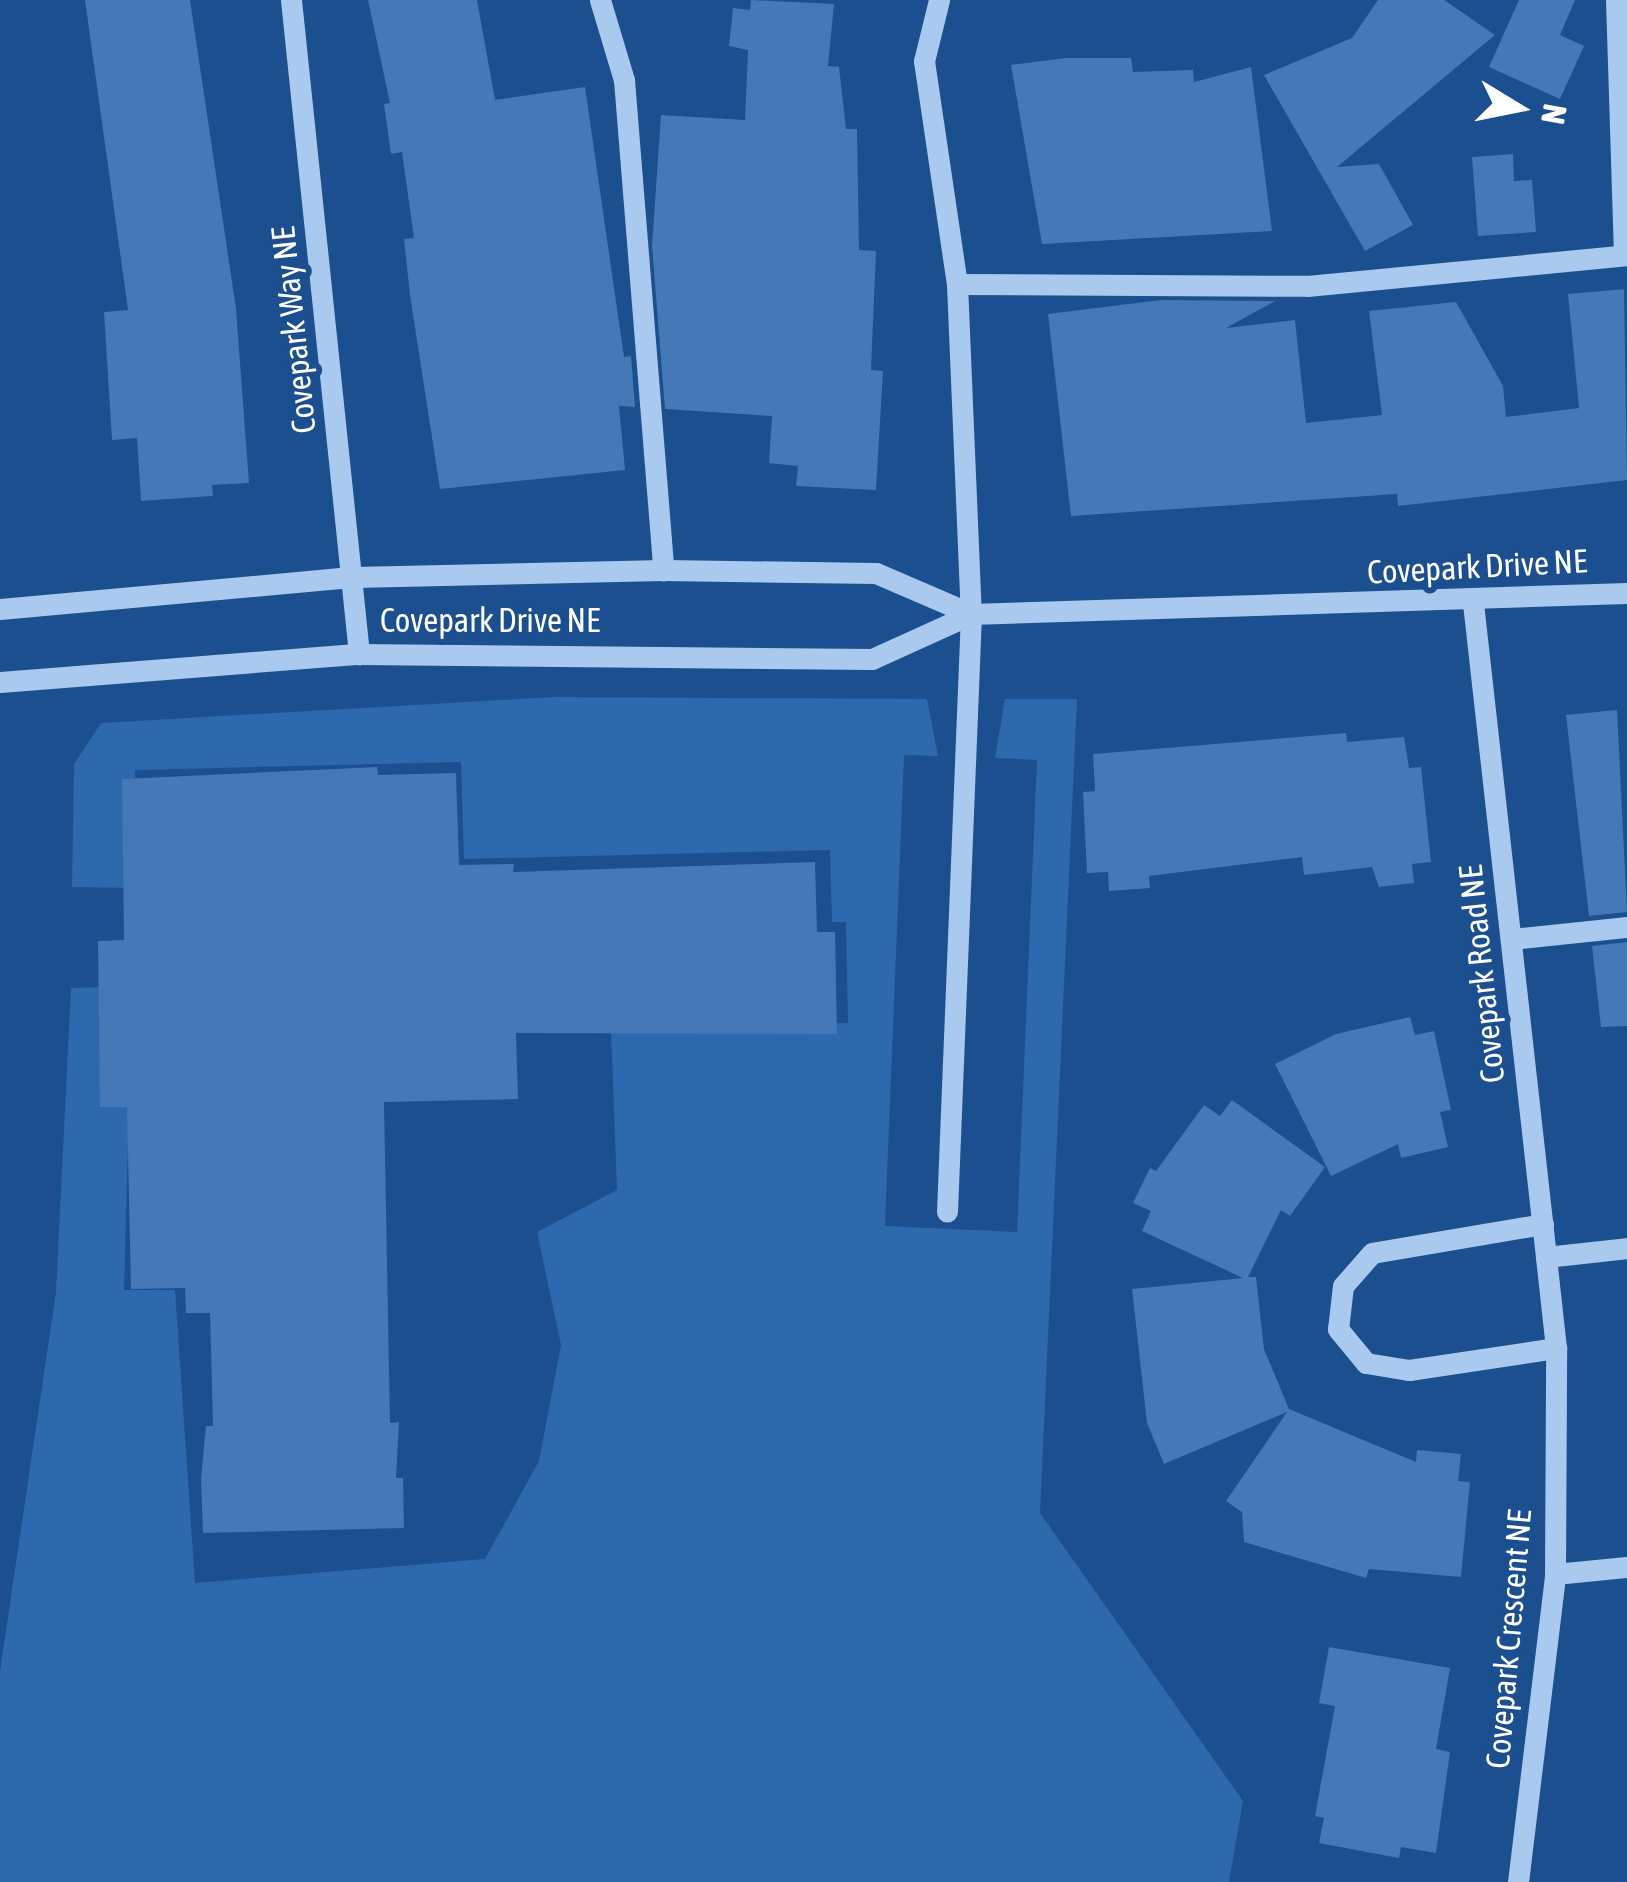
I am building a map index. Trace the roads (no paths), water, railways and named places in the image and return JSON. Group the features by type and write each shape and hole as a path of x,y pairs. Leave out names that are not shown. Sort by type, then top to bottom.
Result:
{"street":[{"name":"Covepark Way NE","path":"291,0 355,577 359,654"},
{"path":"600,0 624,80 663,570"},
{"path":"939,0 924,61 957,284 971,614 947,1212"},
{"path":"957,284 1307,286 1625,255 1616,0"},
{"name":"Covepark Drive NE","path":"0,609 355,577 663,570 876,573 971,614"},
{"name":"Covepark Drive NE","path":"0,682 359,654 872,658 971,614 1472,603 1627,593"},
{"name":"Covepark Road NE","path":"1472,603 1546,1257"},
{"path":"1511,938 1627,927"},
{"path":"1543,1224 1372,1252 1343,1286 1338,1329 1366,1363 1409,1370 1556,1348"},
{"path":"1546,1257 1627,1248"},
{"name":"Covepark Crescent NE","path":"1518,1882 1555,1574 1556,1348 1546,1257"},
{"path":"1555,1574 1627,1567"}]}
